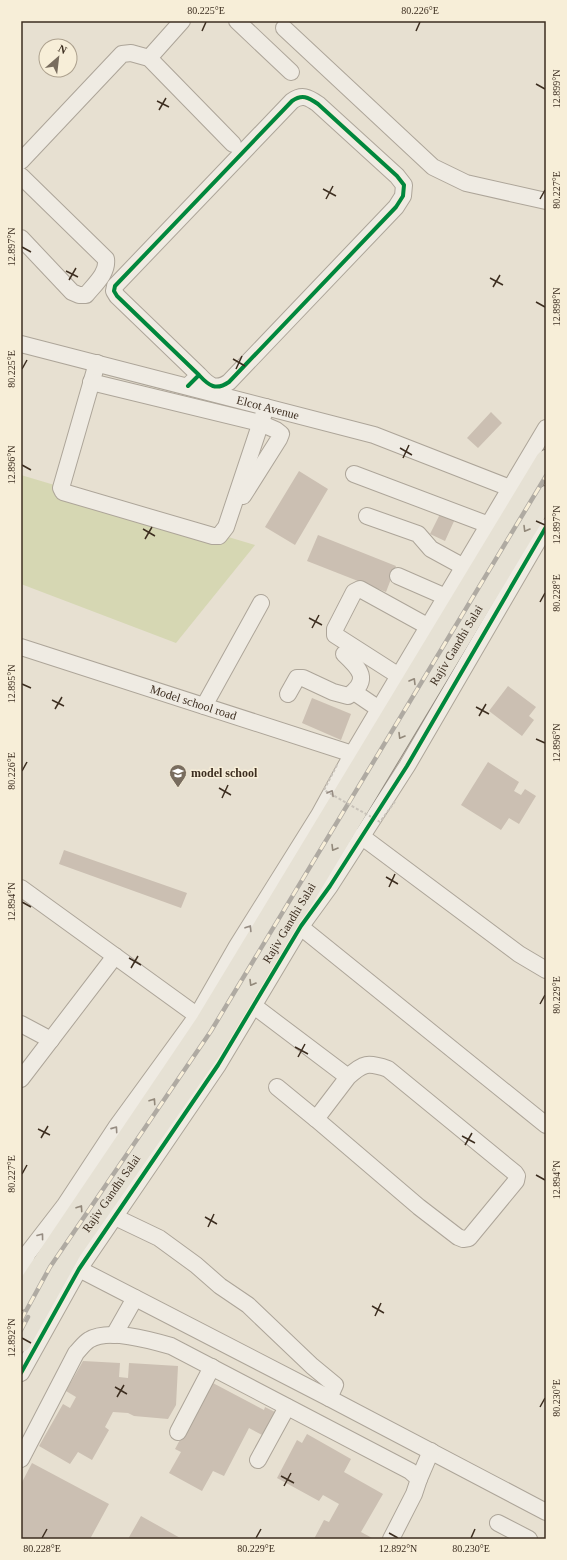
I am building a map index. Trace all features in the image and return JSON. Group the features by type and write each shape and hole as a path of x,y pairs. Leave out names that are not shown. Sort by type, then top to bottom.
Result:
{"main road":[{"name":"Rajiv Gandhi Salai","path":"499,556 546,460"},
{"name":"Rajiv Gandhi Salai","path":"21,1342 54,1261 202,1019 359,756 479,574 499,556 546,496"},
{"name":"Rajiv Gandhi Salai","path":"21,1300 31,1281 84,1232 223,1032 296,923 413,716 479,574"}],"street":[{"path":"149,58 182,21"},
{"path":"237,21 291,72"},
{"path":"284,28 433,167 466,183 546,201"},
{"path":"21,161 122,54 131,53 149,58 233,144"},
{"path":"299,97 308,97 318,104 397,176 404,185 403,196 396,207 229,382 222,387 218,387 193,381 117,296 114,291 115,286 292,101 299,97"},
{"path":"21,176 106,259 107,265 105,271 86,295 79,295 72,292 21,238"},
{"name":"Elcot Avenue","path":"21,344 97,363 193,381 266,407 374,435 510,488"},
{"path":"97,363 61,488 63,492 213,536 219,536 226,527 266,407"},
{"path":"91,382 260,423 276,430 281,434 279,440 230,516"},
{"path":"359,756 379,709 446,597 479,574 489,525 546,428"},
{"path":"354,474 489,525"},
{"path":"367,516 418,534 432,549 479,574"},
{"path":"21,1269 54,1261 115,1217 218,1065 254,1006 296,923 330,886 407,766 546,527"},
{"path":"398,576 446,597"},
{"path":"399,676 335,635 334,629 354,592 360,589 429,627"},
{"path":"204,706 261,603"},
{"name":"Model school road","path":"21,647 359,756"},
{"path":"288,694 297,678 303,678 333,692 348,696 354,692 360,683 362,674 358,667 344,654"},
{"path":"354,692 379,709"},
{"path":"413,716 431,726"},
{"path":"361,836 520,954 546,970"},
{"path":"21,888 202,1019"},
{"path":"296,923 546,1125"},
{"path":"21,1079 115,956"},
{"path":"254,1006 348,1077"},
{"path":"21,1024 51,1040"},
{"path":"277,1087 419,1207 463,1239 469,1238 472,1235 517,1179 515,1173 388,1069 378,1066 367,1065 359,1067 348,1077 316,1119"},
{"path":"115,1217 159,1238 196,1265 220,1286 248,1305 334,1386 329,1398"},
{"path":"54,1261 135,1298 546,1512"},
{"path":"21,1373 54,1261"},
{"path":"114,1335 135,1298"},
{"path":"21,1459 76,1353 89,1340 106,1335 114,1335 137,1337 171,1346 410,1471 419,1479"},
{"path":"178,1432 212,1367"},
{"path":"258,1460 287,1407"},
{"path":"391,1539 414,1494 431,1451"},
{"path":"498,1523 528,1539"}],"path":[{"path":"337,765 324,790 380,822 396,800"}],"green space":[{"path":"21,475 255,545 176,643 21,584"}],"building":[{"path":"491,412 502,423 478,448 467,438"},
{"path":"299,471 328,489 295,545 265,527"},
{"path":"441,512 455,519 445,541 430,534"},
{"path":"318,535 396,566 386,592 307,561"},
{"path":"508,686 536,707 529,716 534,720 522,736 489,711"},
{"path":"312,698 351,714 341,740 302,723"},
{"path":"488,762 519,782 514,791 521,795 525,789 536,796 519,824 509,818 501,830 461,805"},
{"path":"64,850 187,893 181,908 59,864"},
{"path":"83,1361 120,1363 119,1377 128,1378 129,1363 178,1366 176,1405 168,1419 134,1416 128,1413 113,1412 105,1427 109,1430 92,1460 78,1452 70,1464 39,1446 63,1404 70,1408 76,1397 66,1391"},
{"path":"211,1382 264,1410 265,1407 277,1413 264,1436 249,1428 224,1476 213,1471 202,1491 169,1473 181,1452 175,1449"},
{"path":"307,1434 351,1459 344,1472 383,1494 361,1532 374,1539 314,1539 324,1520 329,1522 339,1504 323,1495 319,1501 277,1478 297,1440 302,1443"},
{"path":"32,1463 109,1504 90,1539 21,1539 21,1484"},
{"path":"141,1516 182,1539 128,1539"}],"railway":[{"path":"21,1320 50,1267 211,1031 546,476"},
{"path":"21,1330 28,1317"}],"cycle path":[{"path":"188,386 199,375 206,382 216,387 229,382 396,207 403,196 404,185 397,176 318,104 308,98 302,97 292,101 115,286 114,291 117,296 199,375"},
{"path":"21,1373 79,1269 218,1065 301,926 330,886 407,766 546,527"}],"place":[{"name":"model school","path":"178,788"}]}
